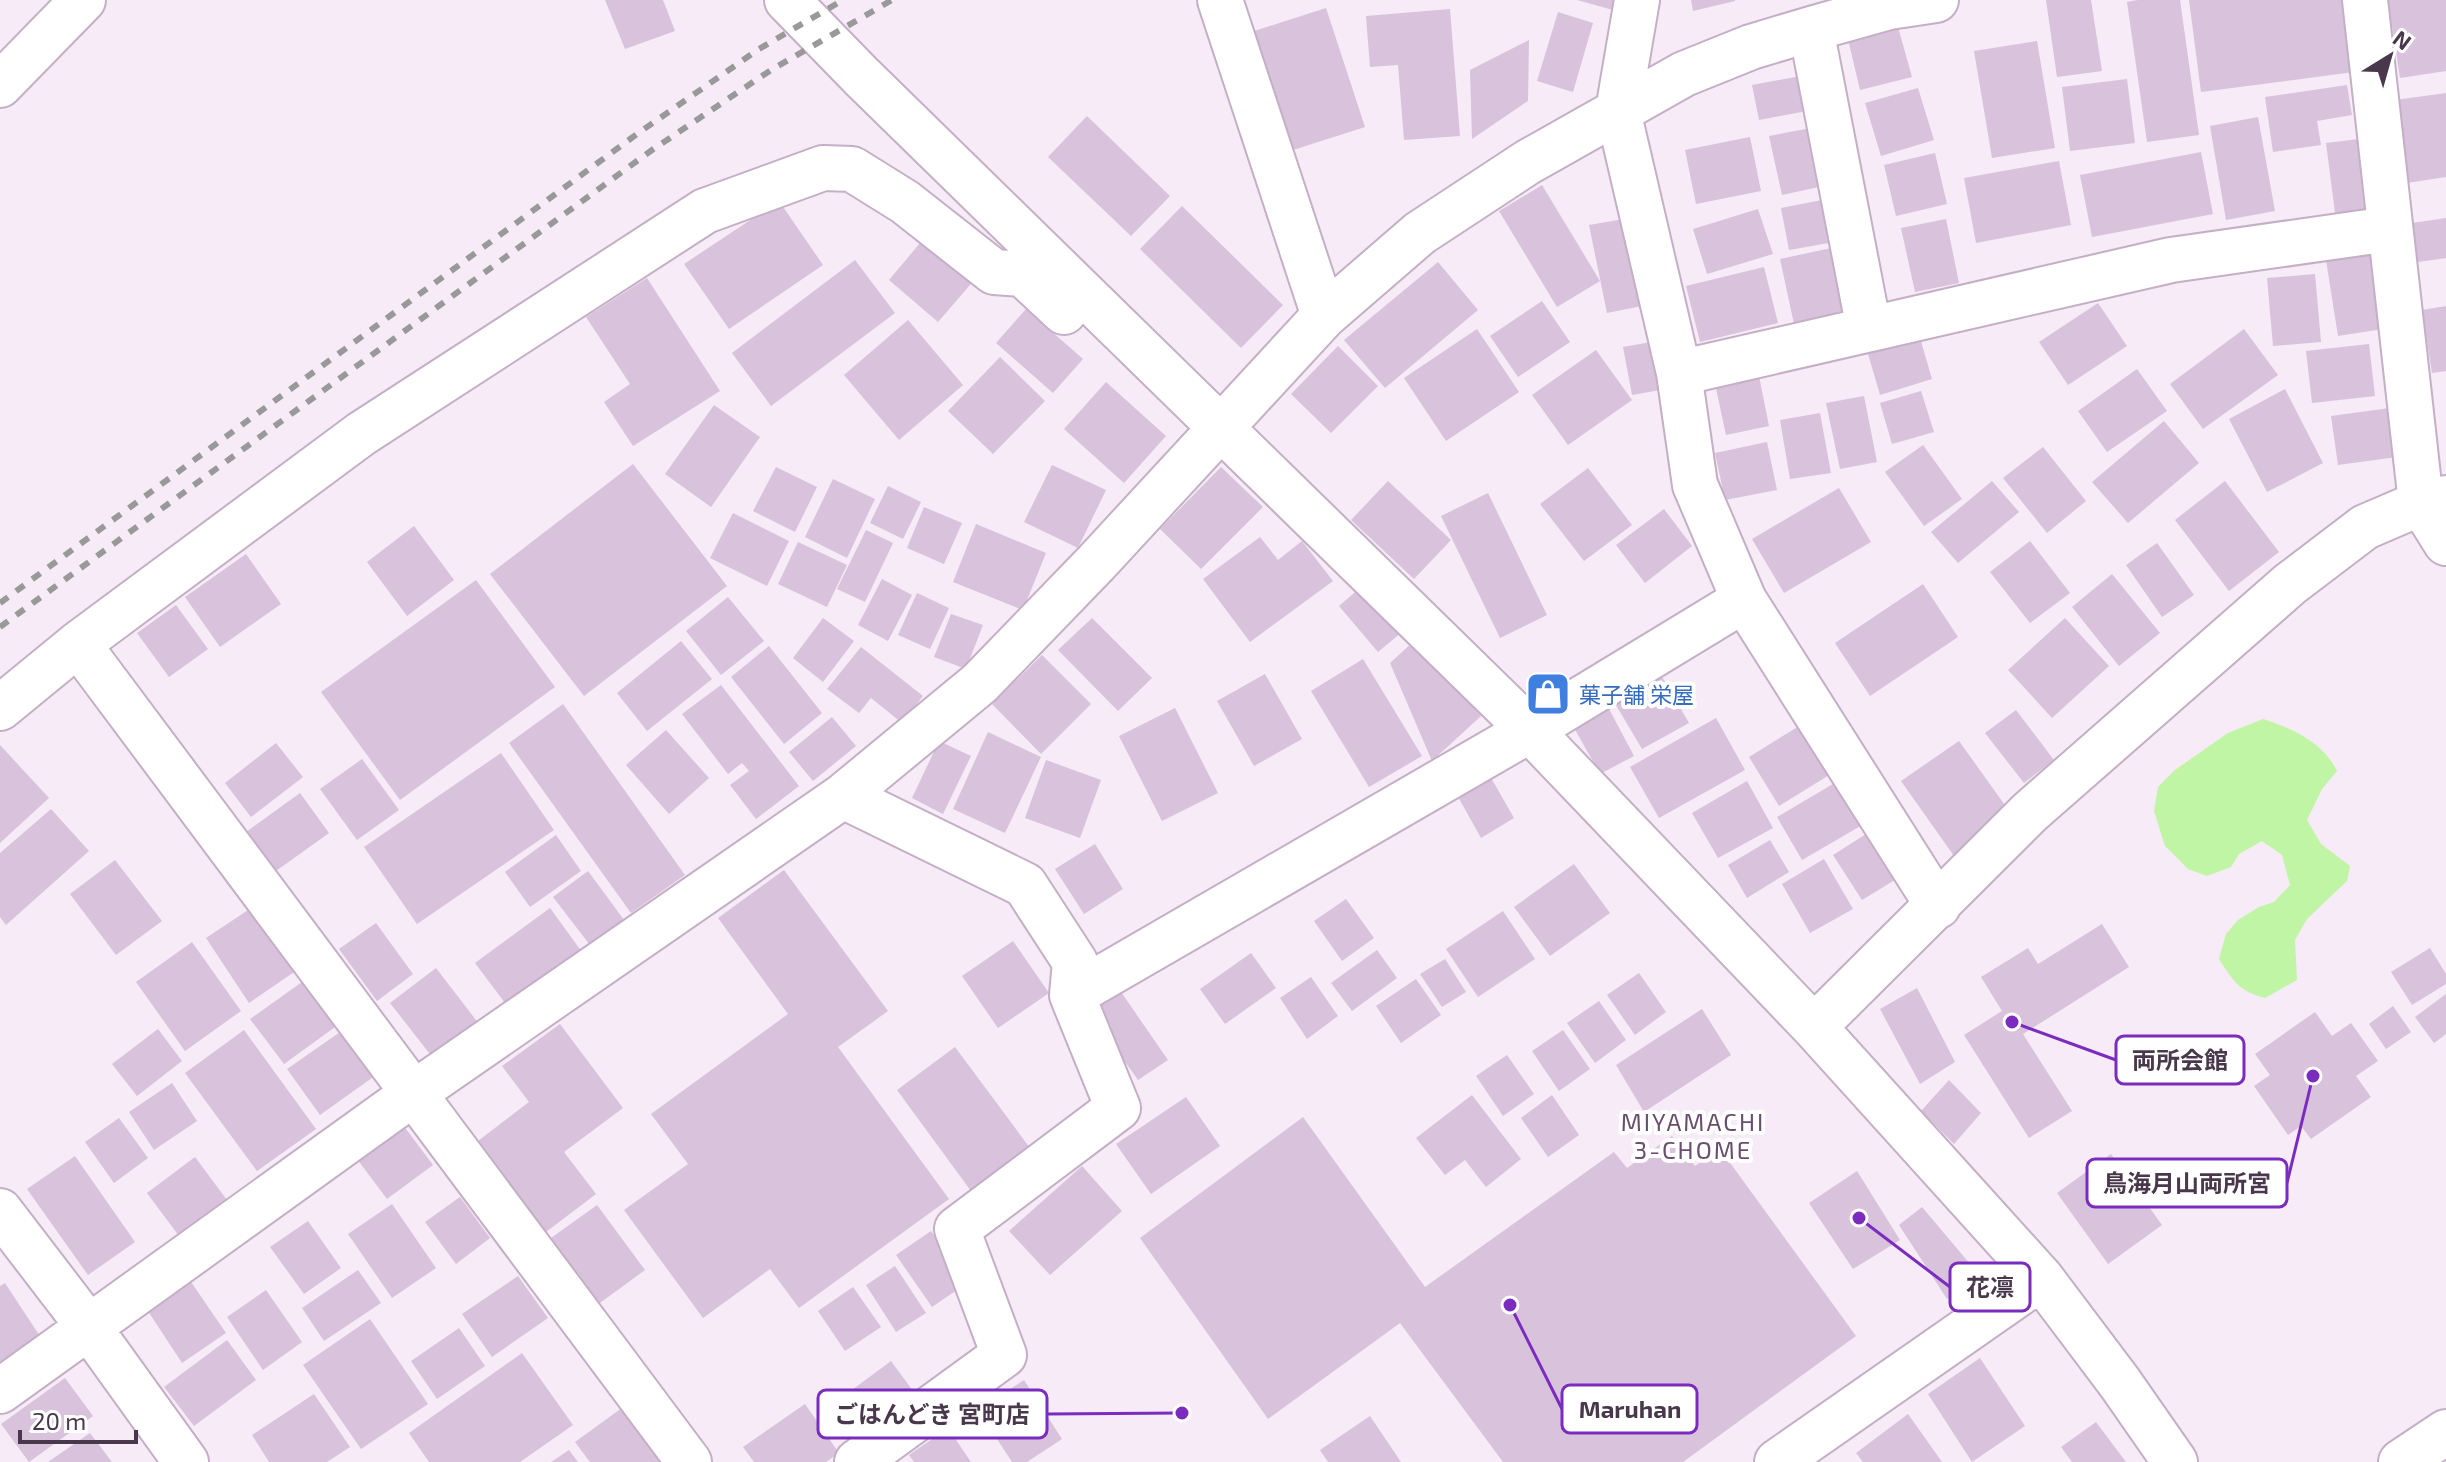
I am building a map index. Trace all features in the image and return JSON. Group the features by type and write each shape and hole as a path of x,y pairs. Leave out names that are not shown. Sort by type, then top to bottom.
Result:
{"street":[{"path":"0,85 83,0"},
{"path":"787,0 1213,437"},
{"path":"1220,0 1324,316"},
{"path":"1637,0 1618,111 1679,373 1695,485 1744,600 1938,906"},
{"path":"0,1391 414,1093 843,796 980,683 1086,574 1324,316 1420,233 1528,162 1684,74 1751,47 1888,4 1936,0"},
{"path":"2365,0 2389,229 2434,500 2446,543"},
{"path":"1811,29 1869,329"},
{"path":"0,708 78,644 361,434 705,211 823,168 852,169 905,202 994,272 1023,274 1213,437 1530,730 1814,1027 2041,1278 2175,1462"},
{"path":"1679,373 2171,260 2389,229"},
{"path":"1814,1027 2030,812 2290,584 2365,527 2434,500"},
{"path":"1072,995 1530,730 1744,600"},
{"path":"78,644 689,1462"},
{"path":"843,796 1025,885 1075,962 1072,995 1118,1108 957,1229 1004,1355 857,1462"},
{"path":"0,1211 186,1462"},
{"path":"1777,1462 2041,1278"},
{"path":"2401,1462 2446,1432"}],"shaded area":[{"path":"2263,719 2285,727 2316,745 2337,771 2322,789 2307,820 2321,844 2350,866 2347,881 2307,919 2295,940 2297,980 2265,998 2238,984 2219,959 2226,934 2238,920 2274,902 2290,885 2282,855 2262,841 2239,854 2231,867 2207,876 2188,869 2165,846 2154,811 2158,787 2175,770 2228,733"}],"building":[{"path":"605,0 663,0 675,31 625,49"},
{"path":"1577,0 1615,0 1613,10"},
{"path":"1691,0 1735,0 1735,1 1693,11"},
{"path":"2046,0 2091,0 2102,71 2057,77"},
{"path":"2180,0 2199,135 2147,142 2127,2"},
{"path":"2189,0 2344,0 2354,72 2201,92"},
{"path":"2388,0 2446,0 2446,71 2400,78"},
{"path":"1326,8 1365,127 1290,151 1251,32"},
{"path":"1450,9 1460,136 1404,140 1398,65 1370,67 1366,16"},
{"path":"1558,12 1593,23 1573,92 1537,81"},
{"path":"1898,27 1912,77 1860,90 1848,39"},
{"path":"1529,40 1528,101 1472,139 1470,70"},
{"path":"2037,41 2055,148 1992,158 1974,51"},
{"path":"1806,75 1812,110 1759,120 1752,85"},
{"path":"2127,79 2135,143 2070,151 2062,87"},
{"path":"2347,85 2352,115 2317,121 2321,145 2273,152 2265,97"},
{"path":"1918,88 1934,140 1881,156 1865,103"},
{"path":"2446,93 2446,177 2407,183 2395,100"},
{"path":"1087,116 1170,196 1131,236 1048,157"},
{"path":"2258,117 2275,211 2226,220 2210,126"},
{"path":"1816,127 1828,185 1782,195 1769,136"},
{"path":"1750,137 1761,191 1696,204 1685,150"},
{"path":"2359,139 2369,209 2335,213 2326,143"},
{"path":"2201,152 2213,214 2092,237 2080,175"},
{"path":"1935,153 1947,204 1896,216 1884,165"},
{"path":"2059,161 2071,225 1976,243 1964,178"},
{"path":"1542,185 1600,281 1557,307 1499,211"},
{"path":"1832,198 1840,241 1789,250 1781,208"},
{"path":"779,201 823,265 729,329 684,264"},
{"path":"1182,206 1283,305 1241,348 1140,249"},
{"path":"1758,209 1773,254 1707,274 1693,229"},
{"path":"2446,218 2446,258 2418,262 2412,223"},
{"path":"1624,219 1642,306 1607,313 1589,225"},
{"path":"1946,219 1959,283 1915,292 1901,228"},
{"path":"926,236 976,278 938,322 889,280"},
{"path":"1836,247 1850,314 1794,324 1780,259"},
{"path":"2371,253 2383,329 2338,336 2326,260"},
{"path":"855,260 895,313 771,406 732,353"},
{"path":"1438,262 1478,310 1385,388 1344,340"},
{"path":"1764,267 1778,323 1700,342 1686,286"},
{"path":"2315,274 2321,342 2273,346 2267,278"},
{"path":"647,278 720,391 633,446 604,402 630,384 586,317"},
{"path":"1542,301 1570,342 1518,377 1490,336"},
{"path":"2098,303 2127,346 2068,385 2039,342"},
{"path":"2446,306 2446,371 2432,373 2422,310"},
{"path":"1026,309 1083,359 1053,393 996,343"},
{"path":"908,320 963,385 899,440 844,375"},
{"path":"1477,329 1519,392 1446,441 1404,378"},
{"path":"2244,329 2278,375 2203,429 2170,384"},
{"path":"1918,331 1932,379 1880,395 1866,347"},
{"path":"1657,341 1666,389 1632,395 1623,347"},
{"path":"2369,344 2375,396 2312,403 2306,351"},
{"path":"1338,346 1378,386 1331,433 1291,394"},
{"path":"1596,350 1632,400 1568,445 1532,395"},
{"path":"1000,357 1045,401 993,454 948,411"},
{"path":"2137,369 2167,411 2107,452 2078,411"},
{"path":"1758,371 1769,426 1726,435 1714,379"},
{"path":"1106,382 1166,436 1124,483 1064,429"},
{"path":"2285,389 2323,463 2267,492 2229,419"},
{"path":"1921,391 1934,432 1892,444 1880,403"},
{"path":"1864,396 1877,462 1840,469 1826,403"},
{"path":"714,405 760,437 711,507 665,474"},
{"path":"2397,407 2404,456 2338,465 2331,416"},
{"path":"1820,413 1831,473 1790,479 1780,420"},
{"path":"2164,421 2199,463 2128,523 2092,482"},
{"path":"1767,442 1777,490 1725,500 1715,453"},
{"path":"1923,445 1962,499 1924,526 1885,472"},
{"path":"2043,447 2086,501 2047,533 2003,478"},
{"path":"633,464 727,586 584,696 490,574"},
{"path":"1052,465 1106,490 1078,548 1024,522"},
{"path":"776,467 817,487 795,532 753,511"},
{"path":"1221,467 1263,507 1201,569 1160,529"},
{"path":"1588,468 1632,525 1584,561 1540,504"},
{"path":"833,479 875,499 847,558 805,537"},
{"path":"1388,481 1451,540 1414,579 1351,520"},
{"path":"1992,481 2019,512 1958,563 1931,532"},
{"path":"2225,481 2279,552 2229,591 2175,520"},
{"path":"888,486 921,502 903,539 870,523"},
{"path":"1839,488 1871,542 1784,593 1752,539"},
{"path":"1488,493 1547,615 1500,638 1441,516"},
{"path":"924,507 962,523 944,564 907,548"},
{"path":"1664,509 1692,546 1645,583 1616,545"},
{"path":"733,513 789,541 767,586 710,558"},
{"path":"976,524 1046,553 1023,610 953,582"},
{"path":"414,526 454,580 407,616 367,562"},
{"path":"866,530 893,543 865,602 837,589"},
{"path":"1260,537 1278,560 1302,541 1333,581 1250,642 1203,579"},
{"path":"2030,541 2070,593 2030,623 1990,572"},
{"path":"798,542 847,565 827,607 778,584"},
{"path":"2157,543 2194,595 2162,617 2126,565"},
{"path":"246,554 281,604 220,647 185,597"},
{"path":"2112,574 2160,633 2119,666 2072,607"},
{"path":"882,579 912,595 888,641 858,625"},
{"path":"476,580 555,687 400,800 321,692"},
{"path":"1923,584 1958,637 1870,696 1835,643"},
{"path":"1362,586 1402,632 1378,652 1339,606"},
{"path":"917,593 949,608 930,649 898,635"},
{"path":"728,597 764,641 721,675 686,631"},
{"path":"176,605 208,649 169,677 137,633"},
{"path":"951,614 983,625 966,669 934,657"},
{"path":"823,618 854,641 823,682 793,658"},
{"path":"1092,618 1152,678 1118,711 1058,650"},
{"path":"2065,618 2109,666 2052,718 2008,670"},
{"path":"681,641 712,679 647,731 617,693"},
{"path":"1413,642 1481,716 1432,761 1390,663"},
{"path":"769,646 822,713 784,744 731,677"},
{"path":"861,647 923,696 902,723 871,698 859,713 827,689"},
{"path":"1042,655 1091,704 1041,754 992,704"},
{"path":"1363,659 1422,756 1369,787 1311,691"},
{"path":"1657,668 1689,723 1642,749 1610,695"},
{"path":"1265,674 1302,739 1254,766 1217,701"},
{"path":"721,685 799,786 756,819 730,785 749,771 742,763 728,774 682,714"},
{"path":"563,704 685,875 631,913 509,743"},
{"path":"1608,707 1634,756 1600,774 1573,726"},
{"path":"1175,708 1218,793 1162,821 1119,736"},
{"path":"2016,710 2054,760 2024,783 1985,733"},
{"path":"832,717 856,746 813,781 789,752"},
{"path":"1716,718 1745,770 1659,818 1630,767"},
{"path":"1804,723 1834,772 1779,806 1749,757"},
{"path":"666,730 709,778 669,814 626,765"},
{"path":"988,732 1041,757 1005,833 953,809"},
{"path":"939,741 971,756 943,814 912,798"},
{"path":"1959,741 2012,815 1954,856 1901,781"},
{"path":"276,743 303,777 251,817 225,783"},
{"path":"0,745 49,798 0,843"},
{"path":"501,753 554,830 417,924 364,847"},
{"path":"362,759 399,810 357,840 320,789"},
{"path":"1046,760 1101,780 1080,838 1025,818"},
{"path":"1490,776 1514,818 1481,838 1457,795"},
{"path":"1747,781 1773,828 1718,858 1692,813"},
{"path":"1838,781 1864,824 1802,860 1777,817"},
{"path":"300,793 329,833 276,871 246,832"},
{"path":"51,809 89,851 6,925 0,917 0,853"},
{"path":"1874,829 1903,875 1862,900 1833,855"},
{"path":"556,835 581,871 530,907 505,872"},
{"path":"1770,840 1789,872 1747,898 1728,865"},
{"path":"1095,844 1123,889 1084,914 1055,869"},
{"path":"1824,859 1853,909 1810,933 1782,884"},
{"path":"115,860 162,921 116,955 70,894"},
{"path":"1574,864 1610,913 1550,956 1514,907"},
{"path":"784,870 888,1011 838,1047 949,1199 799,1308 770,1269 703,1318 624,1210 688,1164 651,1114 788,1014 718,918"},
{"path":"588,871 627,924 593,949 553,897"},
{"path":"1346,899 1374,938 1342,961 1314,921"},
{"path":"257,904 300,968 249,1003 206,938"},
{"path":"550,908 582,952 508,1007 475,963"},
{"path":"1503,911 1535,959 1478,997 1446,949"},
{"path":"376,923 413,974 377,1001 339,949"},
{"path":"2102,924 2129,967 2023,1034 2072,1111 2029,1138 1964,1035 2002,1011 1981,977 2028,948 2038,964"},
{"path":"1013,941 1049,993 998,1028 962,976"},
{"path":"192,942 241,1011 185,1051 136,982"},
{"path":"2430,948 2446,974 2446,984 2412,1005 2391,972"},
{"path":"1377,950 1397,978 1352,1011 1331,983"},
{"path":"1251,953 1276,988 1225,1024 1200,989"},
{"path":"1445,959 1466,992 1442,1007 1420,974"},
{"path":"436,968 479,1024 433,1058 390,1003"},
{"path":"1639,973 1666,1012 1635,1035 1607,995"},
{"path":"309,977 342,1022 284,1064 250,1019"},
{"path":"1311,977 1338,1016 1307,1039 1280,998"},
{"path":"1416,979 1441,1015 1401,1043 1376,1006"},
{"path":"1917,988 1955,1062 1920,1084 1880,1009"},
{"path":"1119,989 1168,1060 1138,1080 1088,1010"},
{"path":"2446,994 2446,1034 2434,1043 2415,1017"},
{"path":"1599,1001 1626,1040 1595,1063 1567,1023"},
{"path":"2393,1006 2411,1032 2386,1049 2369,1024"},
{"path":"1702,1009 1731,1055 1644,1112 1616,1065"},
{"path":"2315,1012 2332,1036 2351,1023 2378,1061 2356,1076 2371,1097 2311,1139 2301,1126 2288,1135 2254,1086 2270,1075 2255,1054"},
{"path":"560,1024 623,1108 564,1152 596,1194 542,1235 474,1144 529,1102 502,1066"},
{"path":"158,1029 182,1061 137,1096 112,1064"},
{"path":"244,1030 316,1129 257,1171 185,1073"},
{"path":"343,1030 376,1075 320,1115 287,1069"},
{"path":"1563,1030 1590,1069 1559,1091 1532,1051"},
{"path":"955,1047 1030,1148 971,1191 897,1090"},
{"path":"1507,1055 1534,1094 1503,1116 1476,1076"},
{"path":"1949,1080 1981,1113 1954,1144 1921,1111"},
{"path":"172,1083 197,1121 154,1150 129,1112"},
{"path":"1472,1095 1521,1159 1486,1187 1465,1160 1445,1175 1416,1138"},
{"path":"1552,1095 1579,1135 1548,1157 1521,1118"},
{"path":"1186,1097 1220,1146 1151,1194 1116,1144"},
{"path":"1303,1117 1425,1287 1614,1152 1627,1168 1672,1136 1695,1166 1720,1149 1856,1336 1683,1462 1503,1462 1400,1323 1268,1419 1140,1238"},
{"path":"119,1118 148,1158 114,1183 85,1142"},
{"path":"403,1125 433,1165 387,1199 357,1159"},
{"path":"2111,1154 2162,1225 2108,1264 2057,1193"},
{"path":"75,1156 135,1242 88,1275 27,1189"},
{"path":"195,1157 230,1204 182,1240 147,1193"},
{"path":"1082,1166 1122,1211 1050,1275 1009,1231"},
{"path":"1857,1171 1900,1240 1853,1269 1809,1203"},
{"path":"460,1197 490,1238 456,1264 425,1222"},
{"path":"392,1204 436,1268 392,1298 348,1234"},
{"path":"597,1205 645,1270 593,1308 544,1243"},
{"path":"1922,1207 1981,1277 1947,1299 1899,1225"},
{"path":"308,1221 341,1268 304,1294 270,1247"},
{"path":"931,1231 967,1283 932,1307 896,1255"},
{"path":"895,1266 926,1313 896,1332 866,1285"},
{"path":"358,1270 381,1303 324,1341 302,1308"},
{"path":"518,1276 548,1318 492,1357 462,1314"},
{"path":"189,1279 226,1333 182,1363 146,1308"},
{"path":"5,1283 45,1344 0,1373 0,1286"},
{"path":"853,1287 881,1327 845,1351 818,1311"},
{"path":"266,1290 302,1342 263,1370 227,1317"},
{"path":"370,1319 428,1404 361,1449 303,1365"},
{"path":"459,1328 485,1366 437,1399 411,1361"},
{"path":"227,1340 256,1380 194,1426 164,1387"},
{"path":"522,1353 573,1425 520,1462 429,1462 409,1433"},
{"path":"1980,1358 2025,1426 1972,1462 1928,1394"},
{"path":"891,1361 916,1395 850,1444 825,1410"},
{"path":"65,1378 93,1416 29,1462 1,1424"},
{"path":"1024,1380 1062,1439 1027,1462 1012,1462 978,1410"},
{"path":"314,1394 350,1447 327,1462 269,1462 252,1435"},
{"path":"805,1404 839,1453 826,1462 754,1462 743,1447"},
{"path":"626,1405 666,1462 590,1462 575,1442"},
{"path":"1908,1414 1942,1462 1863,1462 1856,1453"},
{"path":"1370,1416 1401,1462 1328,1462 1320,1450"},
{"path":"2096,1422 2126,1462 2072,1462 2061,1447"},
{"path":"948,1428 971,1462 914,1462 909,1455"},
{"path":"90,1433 112,1462 48,1462"},
{"path":"569,1450 578,1462 551,1462"}],"railway":[{"path":"0,603 637,134 759,49 843,0"},
{"path":"0,627 652,150 771,70 892,0"}],"place":[{"name":"菓子舗 栄屋","path":"1548,694"},
{"name":"両所会館","path":"2012,1022"},
{"name":"鳥海月山両所宮","path":"2313,1076"},
{"name":"花凛","path":"1859,1218"},
{"name":"Maruhan","path":"1510,1305"},
{"name":"ごはんどき 宮町店","path":"1182,1413"}],"district":[{"name":"MIYAMACHI 3-CHOME","path":"1693,1135"}]}
